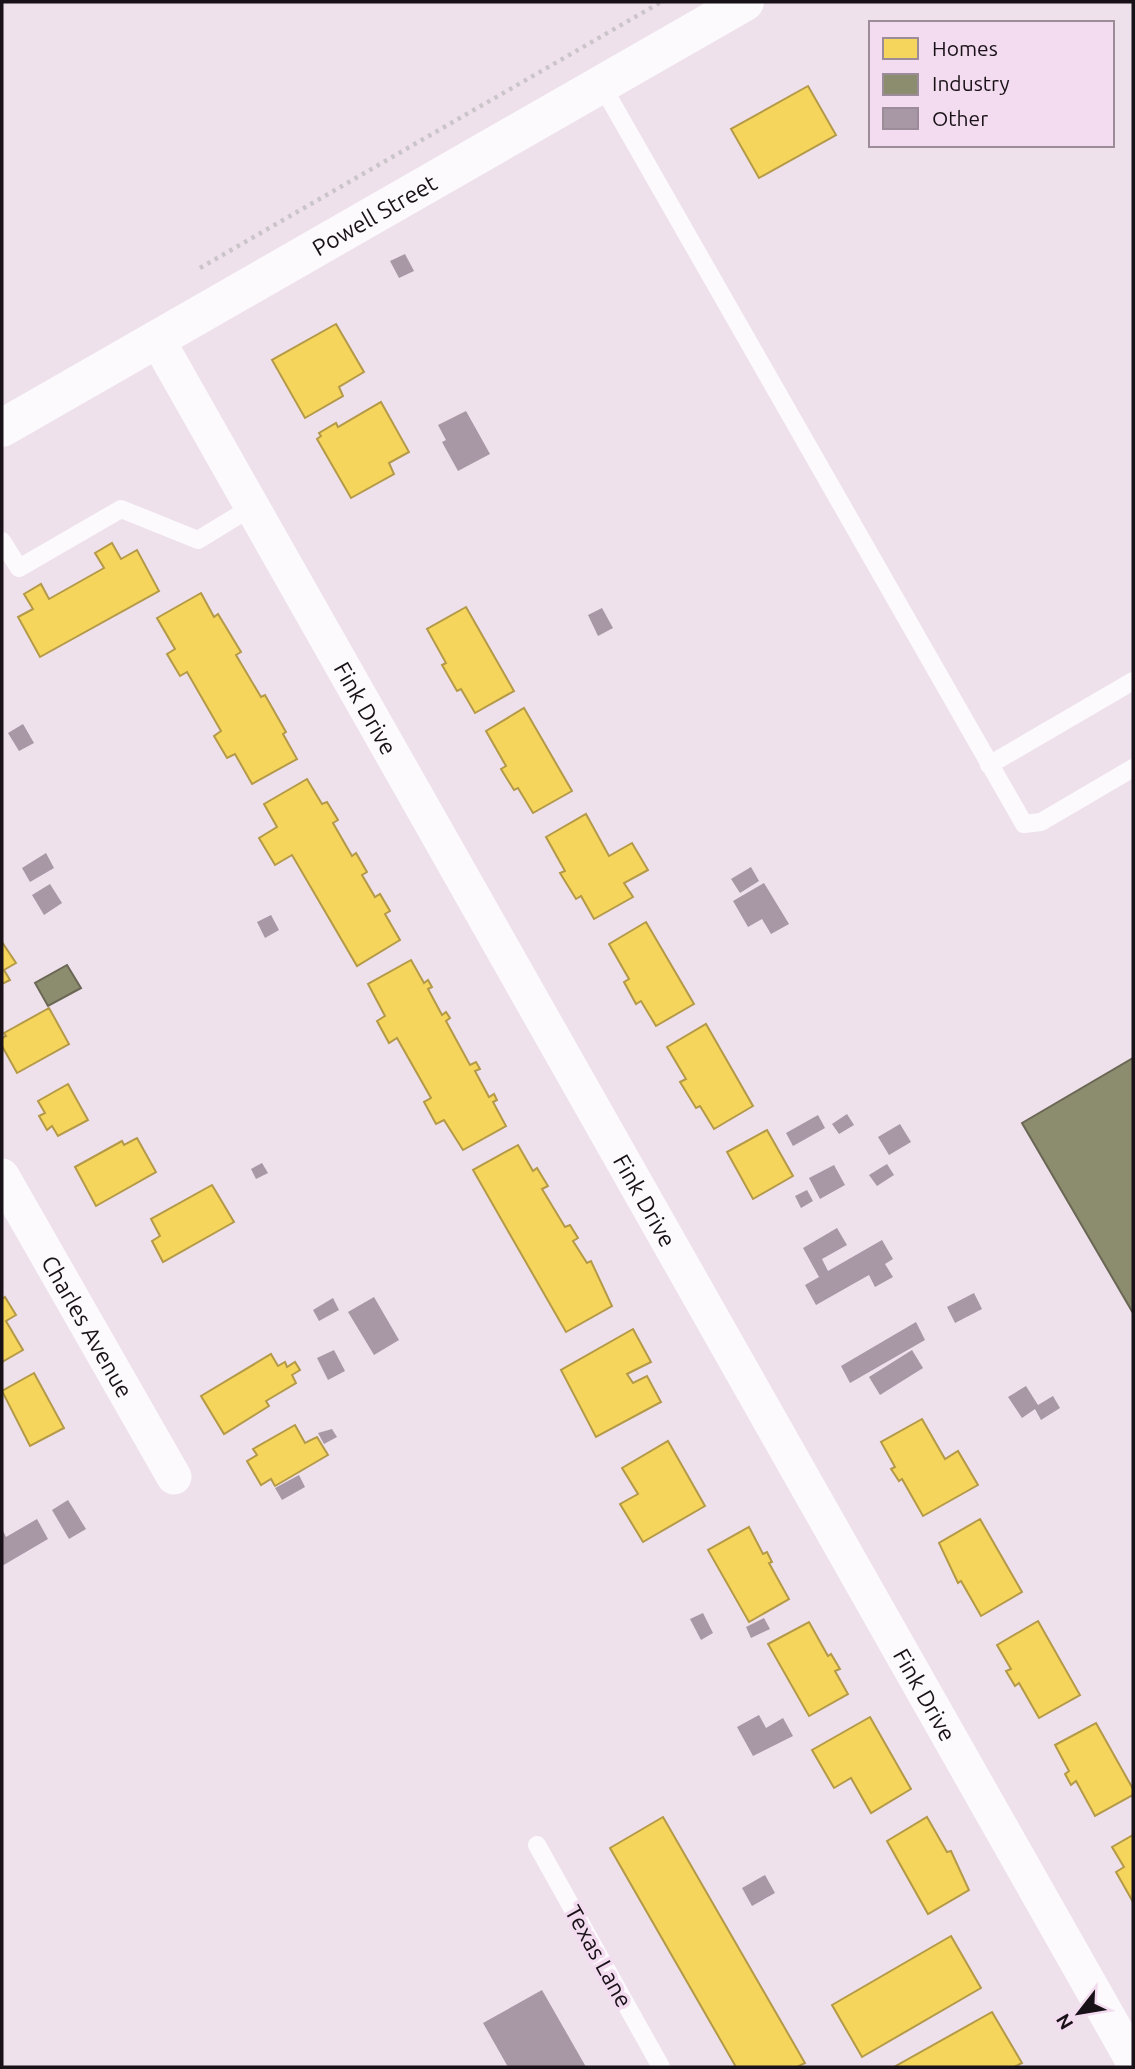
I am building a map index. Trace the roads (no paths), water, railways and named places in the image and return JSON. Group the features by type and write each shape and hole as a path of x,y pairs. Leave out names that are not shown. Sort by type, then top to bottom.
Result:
{"street":[{"name":"Powell Street","path":"2,428 745,2"},
{"name":"Fink Drive","path":"157,339 1133,2062"},
{"name":"Charles Avenue","path":"2,1176 174,1477"}],"lane":[{"path":"601,84 1024,824 1041,822 1133,768"},
{"path":"2,541 19,568 121,509 198,540 251,507"},
{"path":"989,765 1133,681"},
{"name":"Texas Lane","path":"537,1845 661,2067"}]}
